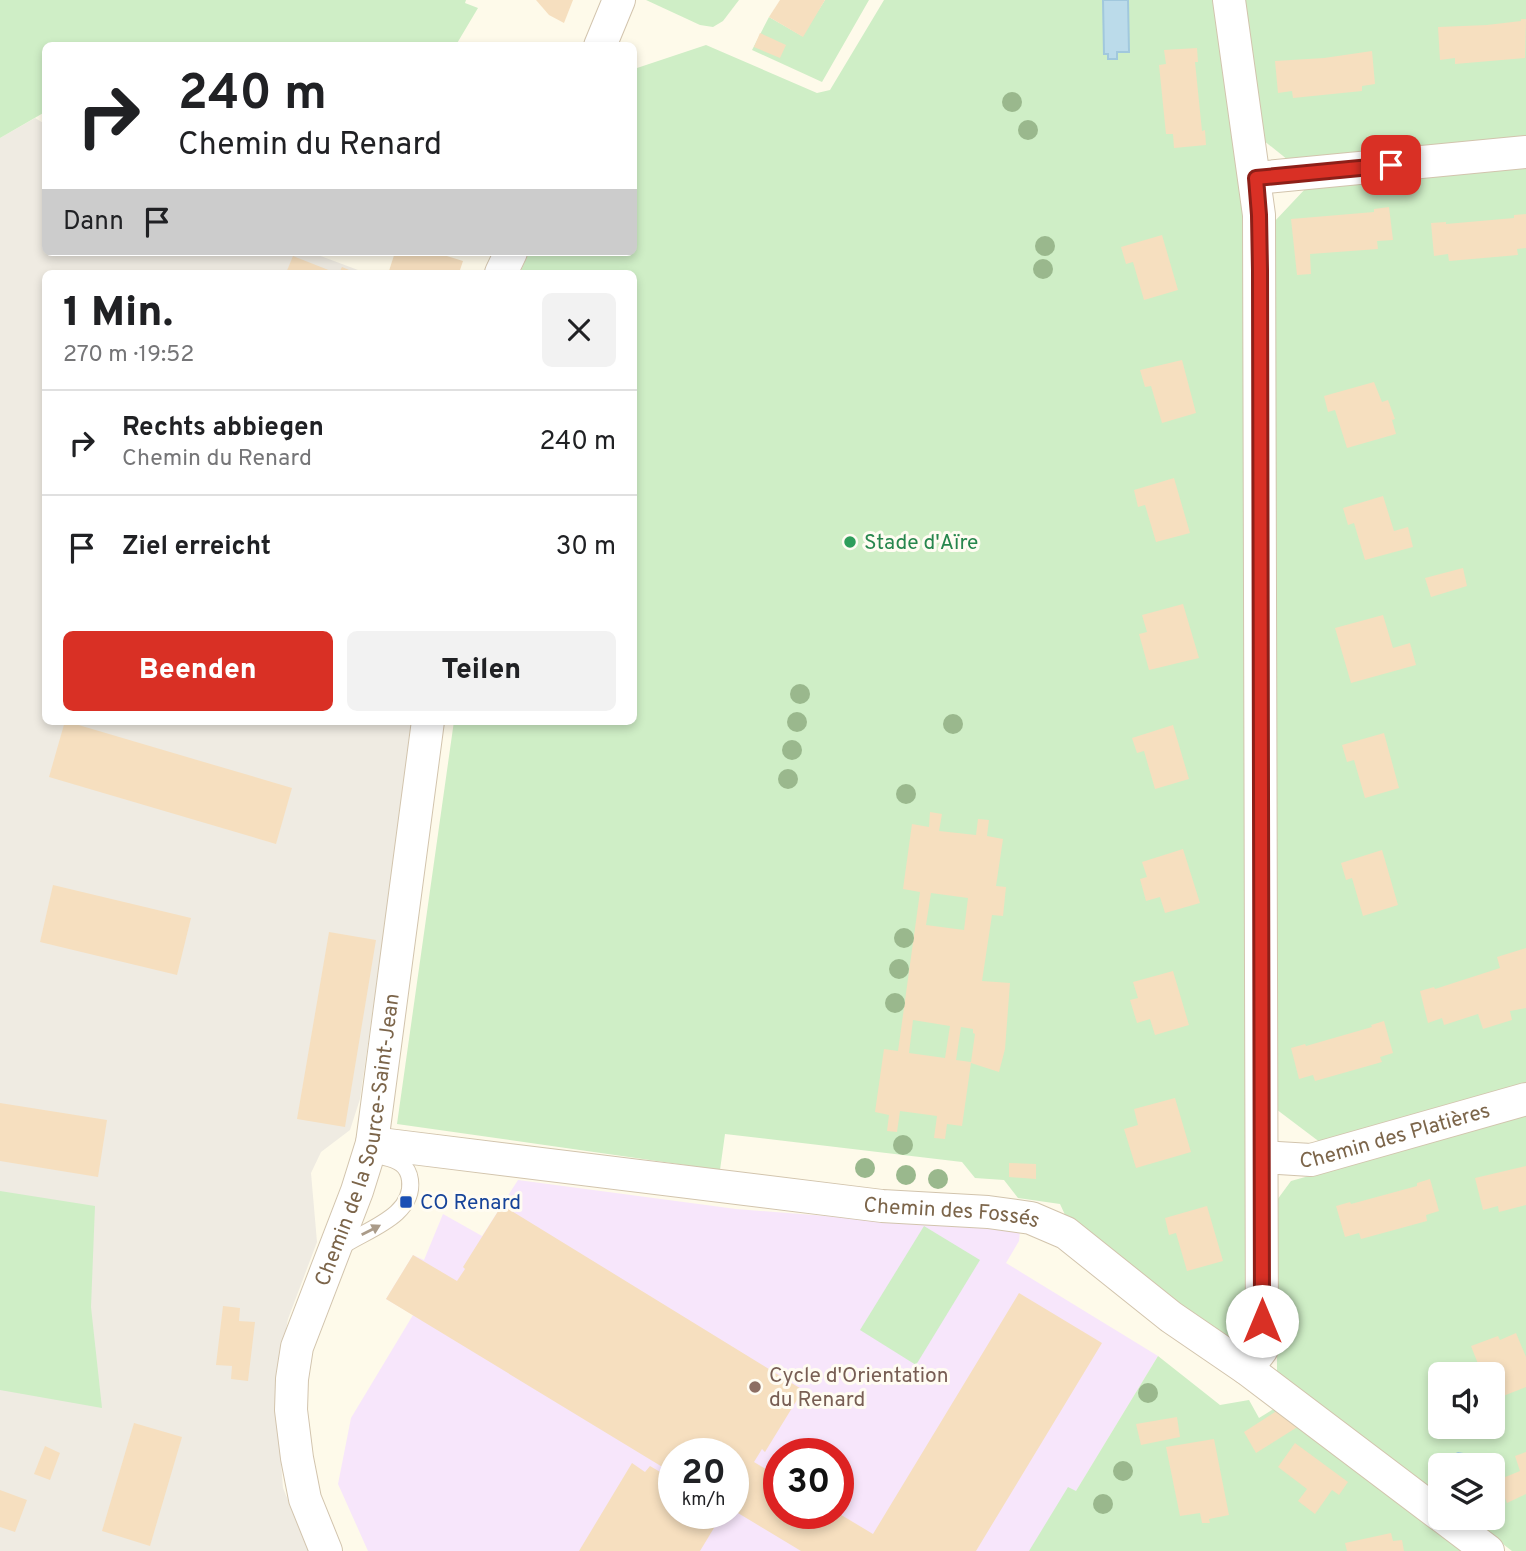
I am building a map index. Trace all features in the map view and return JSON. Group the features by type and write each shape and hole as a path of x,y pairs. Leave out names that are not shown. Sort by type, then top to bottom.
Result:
{"street":[{"path":"602,42 618,0"},
{"path":"1229,0 1256,178 1259,229 1262,1349 1247,1369"},
{"path":"1256,178 1526,152"},
{"name":"Chemin de la Source-Saint-Jean","path":"326,1551 305,1499 297,1458 292,1400 297,1347 370,1150 427,725"},
{"name":"Chemin des Platières","path":"1262,1157 1311,1160 1526,1099"},
{"name":"Chemin des Fossés","path":"370,1150 882,1206 988,1212 1031,1218 1066,1233 1171,1317 1247,1369 1428,1505"},
{"name":"Chemin des Fossés","path":"1460,1530 1488,1551"}],"lane":[{"path":"333,1254 351,1239 374,1230 392,1217 406,1202 411,1188 409,1172 400,1160 370,1150"}],"shaded area":[{"path":"35,118 42,122 42,256 321,256 358,270 42,270 42,725 411,725 402,807 360,1099 350,1130 321,1152 311,1173 317,1242 288,1319 275,1385 283,1488 309,1551 0,1551 0,138"},
{"name":"Cycle d'Orientation du Renard","path":"518,1180 736,1209 1020,1231 1019,1241 1006,1263 1158,1356 1040,1551 368,1551 338,1484 351,1418 413,1315 386,1299 413,1255 424,1260 443,1214 482,1236"}],"green space":[{"path":"0,0 466,0 465,3 478,8 458,42 42,42 42,114 0,138"},
{"path":"646,0 739,0 723,21 713,27 700,25"},
{"path":"825,0 869,0 822,82 752,50 769,17 802,36"},
{"name":"Stade d'Aïre","path":"884,0 1219,0 1245,182 1248,1333 1223,1340 1066,1217 1060,1204 1018,1198 1004,1180 975,1178 962,1162 725,1134 720,1170 397,1124 453,725 637,725 637,270 521,270 527,256 637,256 637,68 706,45 817,93 830,90"},
{"path":"1238,0 1526,0 1526,138 1288,160 1258,136"},
{"path":"1526,167 1526,1085 1321,1143 1276,1109 1277,615 1274,222 1307,187"},
{"path":"1526,1115 1526,1551 1512,1551 1485,1530 1505,1530 1505,1453 1428,1453 1428,1487 1282,1378 1277,1371 1277,1200 1291,1181"},
{"path":"0,1191 95,1206 91,1307 102,1408 0,1390"},
{"path":"924,1226 980,1260 916,1365 860,1330"},
{"path":"1158,1356 1220,1405 1249,1400 1259,1418 1275,1408 1428,1524 1428,1530 1436,1530 1464,1551 1029,1551 1068,1487 1076,1491"}],"water":[{"path":"1103,0 1128,0 1129,52 1117,52 1117,59 1108,59 1108,54 1104,54"}],"building":[{"path":"536,0 573,0 564,23 549,15"},
{"path":"780,0 825,0 803,37 769,17"},
{"path":"1526,19 1525,58 1455,64 1455,58 1440,60 1438,27 1487,25"},
{"path":"760,33 786,45 780,58 754,47"},
{"path":"1197,48 1198,62 1195,62 1202,131 1205,130 1206,145 1174,148 1173,134 1166,134 1159,65 1166,64 1164,50"},
{"path":"1372,51 1375,84 1362,86 1362,91 1293,98 1292,91 1278,93 1275,61"},
{"path":"1389,207 1393,240 1377,241 1378,249 1310,254 1311,274 1297,275 1291,219 1374,212 1374,209"},
{"path":"1526,214 1526,248 1517,249 1518,255 1449,261 1448,254 1434,256 1431,223 1514,218 1514,215"},
{"path":"1162,235 1178,290 1144,300 1133,262 1126,264 1121,247"},
{"path":"293,256 328,270 287,270"},
{"path":"394,256 447,256 463,261 460,270 389,270"},
{"path":"1182,360 1196,413 1162,423 1151,386 1145,387 1140,370"},
{"path":"1374,382 1382,402 1388,400 1395,419 1392,420 1396,434 1347,448 1335,410 1328,412 1324,396"},
{"path":"1174,478 1190,533 1156,542 1145,505 1138,507 1134,490"},
{"path":"1383,496 1394,531 1408,527 1413,547 1365,560 1354,523 1348,525 1343,508"},
{"path":"1463,568 1467,586 1431,597 1425,578"},
{"path":"1183,604 1199,658 1149,670 1139,634 1147,632 1142,615"},
{"path":"1383,615 1393,648 1410,643 1416,665 1351,683 1335,628"},
{"path":"64,725 79,725 292,788 276,844 49,777"},
{"path":"1173,725 1189,779 1155,789 1144,751 1137,753 1132,738"},
{"path":"1384,733 1399,788 1365,798 1354,760 1347,762 1342,745"},
{"path":"930,812 942,814 939,831 976,835 978,819 989,820 987,836 1003,839 996,886 1006,887 1003,916 992,915 982,981 1010,983 1005,1049 999,1072 971,1063 962,1126 947,1124 945,1139 934,1138 937,1116 900,1111 897,1132 887,1131 889,1115 875,1112 884,1049 898,1051 920,892 903,889 912,824 929,827","holes":["931,893 968,898 964,930 926,925","913,1020 950,1026 945,1058 909,1053","961,1027 973,1029 975,1034 971,1062 956,1060"]},
{"path":"1183,849 1200,903 1165,913 1160,897 1146,901 1140,879 1147,877 1142,862"},
{"path":"1382,850 1398,905 1363,916 1352,878 1346,880 1341,863"},
{"path":"53,885 191,918 177,975 40,942"},
{"path":"329,932 376,940 345,1127 297,1119"},
{"path":"1526,948 1526,1008 1510,1011 1512,1020 1483,1029 1478,1014 1444,1025 1442,1018 1428,1023 1420,991 1434,987 1435,989 1500,968 1497,957"},
{"path":"1173,971 1189,1025 1155,1035 1150,1019 1137,1023 1130,1000 1138,998 1133,982"},
{"path":"1384,1021 1393,1053 1380,1057 1382,1062 1315,1081 1313,1075 1299,1079 1291,1048 1372,1027 1371,1025"},
{"path":"1175,1098 1191,1152 1136,1168 1124,1129 1138,1125 1134,1109"},
{"path":"0,1103 107,1120 98,1177 0,1161"},
{"path":"1009,1163 1036,1164 1036,1179 1009,1177"},
{"path":"1526,1166 1526,1205 1499,1212 1498,1206 1483,1210 1475,1178"},
{"path":"1430,1179 1439,1211 1426,1215 1427,1221 1361,1239 1359,1233 1345,1237 1336,1206 1417,1186 1417,1183"},
{"path":"502,1205 803,1390 774,1438 763,1438 763,1450 754,1462 763,1467 763,1528 749,1520 749,1438 658,1438 658,1464 386,1299 413,1255 457,1281 465,1269 463,1267"},
{"path":"1207,1206 1223,1261 1187,1271 1176,1233 1169,1235 1165,1218"},
{"path":"1019,1293 1102,1343 976,1551 801,1551 765,1529 854,1529 854,1523 873,1534"},
{"path":"223,1306 240,1308 239,1321 255,1322 248,1381 231,1379 232,1366 216,1365"},
{"path":"1516,1333 1526,1357 1526,1387 1505,1395 1505,1362 1477,1362 1471,1346 1498,1336 1500,1340"},
{"path":"1278,1410 1299,1426 1256,1453 1244,1432"},
{"path":"1177,1417 1180,1437 1141,1445 1136,1424"},
{"path":"134,1423 182,1437 150,1546 102,1531"},
{"path":"1214,1439 1229,1515 1209,1519 1210,1523 1202,1523 1200,1513 1180,1516 1166,1447"},
{"path":"1295,1443 1348,1482 1339,1495 1332,1490 1315,1514 1298,1501 1307,1489 1278,1467"},
{"path":"45,1446 60,1453 50,1480 34,1474"},
{"path":"1526,1452 1526,1494 1507,1503 1505,1477 1520,1471 1515,1456"},
{"path":"632,1463 645,1472 650,1466 658,1471 658,1529 713,1529 700,1551 579,1551"},
{"path":"0,1490 27,1500 15,1532 0,1527"},
{"path":"1391,1533 1393,1541 1402,1540 1404,1551 1347,1551 1345,1543"}],"place":[{"name":"Stade d'Aïre","path":"850,542"},
{"name":"CO Renard","path":"406,1202"},
{"name":"Cycle d'Orientation du Renard","path":"755,1387"}],"route":[{"path":"1262,1321 1260,270 1256,178 1391,165"}]}
